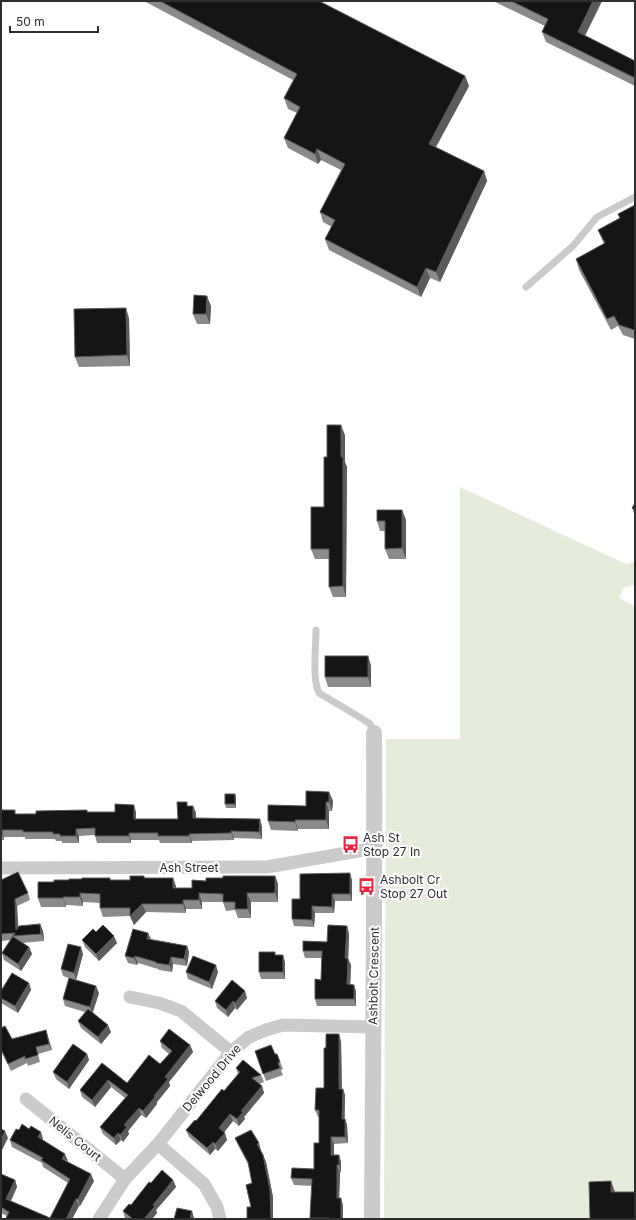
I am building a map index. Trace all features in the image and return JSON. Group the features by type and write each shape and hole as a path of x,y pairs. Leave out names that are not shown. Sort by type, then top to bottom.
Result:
{"street":[{"name":"Ashbolt Crescent","path":"372,1219 375,848 374,733"},
{"name":"Ash Street","path":"1,868 267,867 375,848"},
{"path":"130,997 159,1003 181,1011 231,1052"},
{"name":"Delwood Drive","path":"99,1219 125,1180 158,1144 231,1052 249,1037 266,1030 283,1026 373,1027"},
{"name":"Nelis Court","path":"26,1099 125,1180"},
{"path":"158,1144 204,1184 216,1207 220,1219"}],"lane":[{"path":"526,287 574,246 597,218 635,197"},
{"path":"316,630 315,676 316,687 319,694 362,718 370,724 374,733"}],"green space":[{"path":"460,487 626,564 635,562 635,585 624,587 619,598 635,606 635,1219 384,1219 386,739 460,739"}],"building":[{"path":"160,1 319,1 465,76 429,144 484,171 436,272 426,268 417,287 325,239 335,220 320,212 345,164 317,149 315,154 284,138 300,107 284,98 297,74"},
{"path":"511,1 593,1 578,32 635,61 635,78 542,32 548,19"},
{"path":"635,205 634,330 619,325 614,316 607,319 576,259 605,243 598,230 620,218 618,214"},
{"path":"194,295 207,296 206,314 193,314"},
{"path":"126,308 127,355 75,357 74,309"},
{"path":"327,425 341,425 341,457 343,457 343,586 329,587 329,549 311,549 311,507 324,507 324,457 327,457"},
{"path":"635,503 635,510 632,508"},
{"path":"377,510 402,510 402,548 385,549 385,521 377,521"},
{"path":"325,656 368,656 368,677 325,677"},
{"path":"306,791 329,792 329,802 326,802 326,820 295,820 295,822 268,821 268,805 306,806"},
{"path":"225,794 235,794 235,804 225,804"},
{"path":"177,802 187,802 187,806 193,806 193,818 260,819 259,832 231,831 231,833 189,834 189,836 158,836 158,833 129,833 129,836 95,836 95,828 76,829 76,836 60,836 60,834 53,834 53,832 23,832 23,830 2,830 1,833 1,810 15,810 15,814 36,814 36,811 87,810 87,812 115,812 115,804 134,805 134,819 178,819"},
{"path":"18,872 28,893 15,899 16,930 19,926 40,924 41,934 13,936 15,933 1,934 1,880"},
{"path":"350,873 350,894 332,894 332,907 312,906 312,920 292,919 292,899 300,899 300,874"},
{"path":"130,876 144,876 144,878 173,878 173,888 192,888 192,880 206,881 206,878 223,878 223,876 275,876 275,893 247,893 248,909 235,909 235,902 223,902 223,894 199,893 199,900 183,900 183,904 142,904 130,916 130,908 100,908 100,894 80,893 80,897 38,898 38,882 54,882 54,880 82,878 130,880"},
{"path":"103,925 114,936 96,954 82,940 93,929 96,932"},
{"path":"328,925 347,926 345,958 348,959 347,984 354,985 354,999 315,999 315,979 321,980 322,951 303,951 303,941 327,942"},
{"path":"133,929 148,933 147,939 187,946 184,959 171,957 169,965 156,963 135,956 134,958 125,956"},
{"path":"13,936 29,947 18,964 2,953"},
{"path":"68,944 81,947 74,973 61,969"},
{"path":"259,952 275,952 275,955 283,955 283,972 259,972"},
{"path":"193,956 216,965 209,982 186,972"},
{"path":"12,973 29,983 15,1006 1,998 1,991"},
{"path":"69,978 96,986 90,1007 63,999"},
{"path":"232,980 245,991 235,1003 233,1001 226,1010 215,1001"},
{"path":"88,1009 108,1025 98,1037 78,1021"},
{"path":"5,1026 12,1039 46,1030 49,1044 36,1047 38,1055 25,1059 25,1056 8,1064 1,1049 1,1028"},
{"path":"169,1029 190,1045 165,1077 168,1079 154,1096 155,1097 143,1111 139,1108 124,1125 127,1127 120,1135 118,1133 114,1138 100,1127 128,1095 108,1080 92,1100 80,1090 102,1063 127,1083 149,1055 160,1064 172,1051 160,1041"},
{"path":"326,1034 339,1034 339,1089 343,1089 342,1119 345,1119 345,1137 331,1137 331,1155 339,1155 339,1165 337,1165 337,1198 341,1198 341,1219 310,1218 312,1179 291,1178 292,1168 314,1169 314,1143 319,1143 319,1110 315,1110 316,1088 324,1088 324,1048 326,1048"},
{"path":"73,1044 87,1054 67,1082 53,1072"},
{"path":"271,1045 275,1054 277,1054 280,1062 278,1063 280,1068 263,1074 255,1051"},
{"path":"243,1060 261,1075 252,1078 262,1086 241,1111 243,1112 237,1119 230,1114 219,1128 225,1133 215,1144 213,1142 207,1148 186,1130 195,1120 196,1121 222,1089 224,1091 240,1072 236,1068"},
{"path":"22,1124 29,1129 31,1126 41,1132 38,1137 65,1154 62,1159 91,1174 66,1219 6,1218 9,1212 1,1207 1,1174 15,1180 6,1199 50,1218 70,1179 41,1160 43,1158 10,1140 16,1129 19,1130"},
{"path":"1,1129 5,1131 1,1140"},
{"path":"251,1130 259,1143 257,1144 263,1155 270,1190 271,1219 247,1219 247,1207 251,1207 246,1185 252,1183 248,1162 235,1138"},
{"path":"162,1170 173,1180 144,1219 133,1219 123,1211 129,1204 131,1205 149,1182 151,1183"},
{"path":"611,1181 611,1192 635,1192 635,1219 590,1219 589,1182"},
{"path":"177,1208 192,1211 190,1219 174,1219"}],"place":[{"name":"Ash St Stop 27 In","path":"350,845"},
{"name":"Ashbolt Cr Stop 27 Out","path":"367,887"}]}
